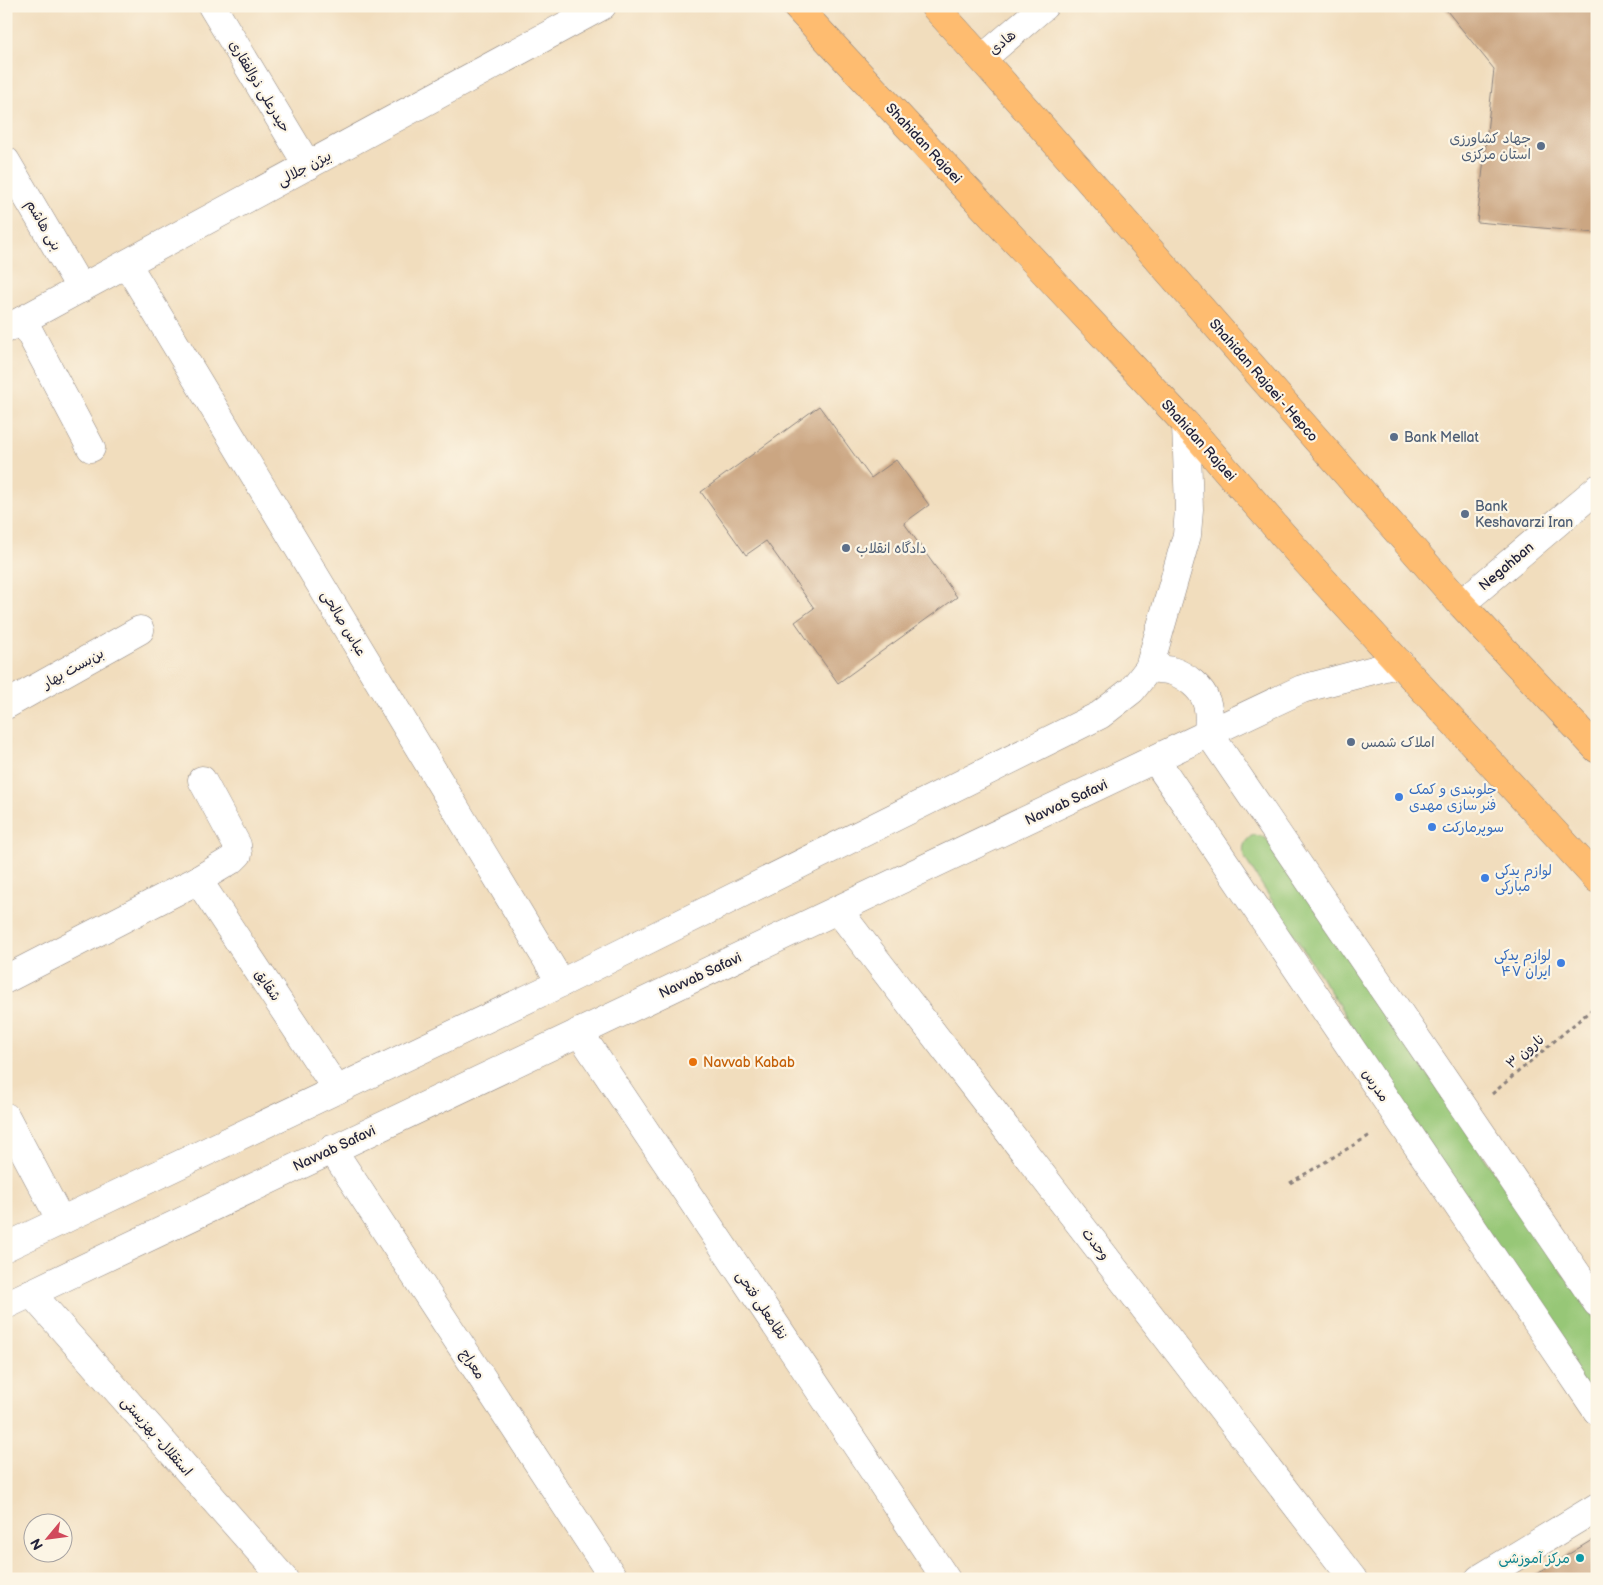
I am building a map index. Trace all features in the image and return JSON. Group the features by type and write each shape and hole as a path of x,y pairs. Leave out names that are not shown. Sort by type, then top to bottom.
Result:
{"main road":[{"name":"Shahidan Rajaei","path":"796,6 1186,424 1304,559 1597,879"},
{"name":"Shahidan Rajaei - Hepco","path":"934,6 1461,604 1597,749"}],"street":[{"name":"حیدرعلی ذوالفقاری","path":"212,6 308,166"},
{"name":"بیژن جلالی","path":"15,325 602,6"},
{"name":"هادی","path":"982,59 1044,6"},
{"name":"بنی هاشم","path":"6,161 81,289"},
{"name":"عباس صالحی","path":"127,264 562,983"},
{"path":"15,325 91,448"},
{"path":"6,1247 562,983 1100,715 1132,690 1149,668 1187,535 1190,508 1186,424"},
{"name":"Negahban","path":"1461,604 1597,488"},
{"name":"بن‌بست بهار","path":"6,705 140,630"},
{"name":"Navvab Safavi","path":"6,1305 1155,760 1208,732 1302,689 1400,663"},
{"path":"1149,668 1173,672 1193,683 1206,700 1209,716 1208,732 1597,1303"},
{"name":"مدرس","path":"1155,760 1597,1411"},
{"path":"6,979 198,880 238,854 237,845 202,780"},
{"name":"شقایق","path":"198,880 338,1090"},
{"name":"وحدت","path":"838,910 1353,1579"},
{"name":"نظامعلی فتحی","path":"579,1032 946,1579"},
{"path":"6,1117 61,1221"},
{"name":"معراج","path":"332,1149 614,1579"},
{"name":"استقلال- بهزیستی","path":"31,1293 284,1579"},
{"path":"1479,1579 1597,1508"}],"path":[{"name":"نارون ۳","path":"1469,1116 1492,1094 1597,1005"},
{"path":"1290,1183 1373,1133"}],"green space":[{"path":"1253,835 1262,836 1269,841 1597,1323 1597,1404 1590,1397 1244,857 1244,844"}],"building":[{"name":"جهاد کشاورزی استان مرکزی","path":"1443,6 1597,6 1597,233 1477,222 1494,69"},
{"name":"دادگاه انقلاب","path":"819,406 871,478 896,460 929,505 904,523 957,597 838,683 795,622 814,608 766,541 746,555 701,492"},
{"name":"مرکز آموزشی","path":"1597,1537 1597,1579 1528,1579"}],"place":[{"name":"جهاد کشاورزی استان مرکزی","path":"1541,146"},
{"name":"Bank Mellat","path":"1394,437"},
{"name":"Bank Keshavarzi Iran","path":"1465,514"},
{"name":"دادگاه انقلاب","path":"846,548"},
{"name":"املاک شمس","path":"1351,742"},
{"name":"جلوبندی و کمک فنر سازی مهدی","path":"1399,797"},
{"name":"سوپرمارکت","path":"1432,827"},
{"name":"لوازم یدکی مبارکی","path":"1485,878"},
{"name":"لوازم یدکی ایران ۴۷","path":"1561,963"},
{"name":"Navvab Kabab","path":"693,1062"},
{"name":"مرکز آموزشی","path":"1580,1558"}]}
